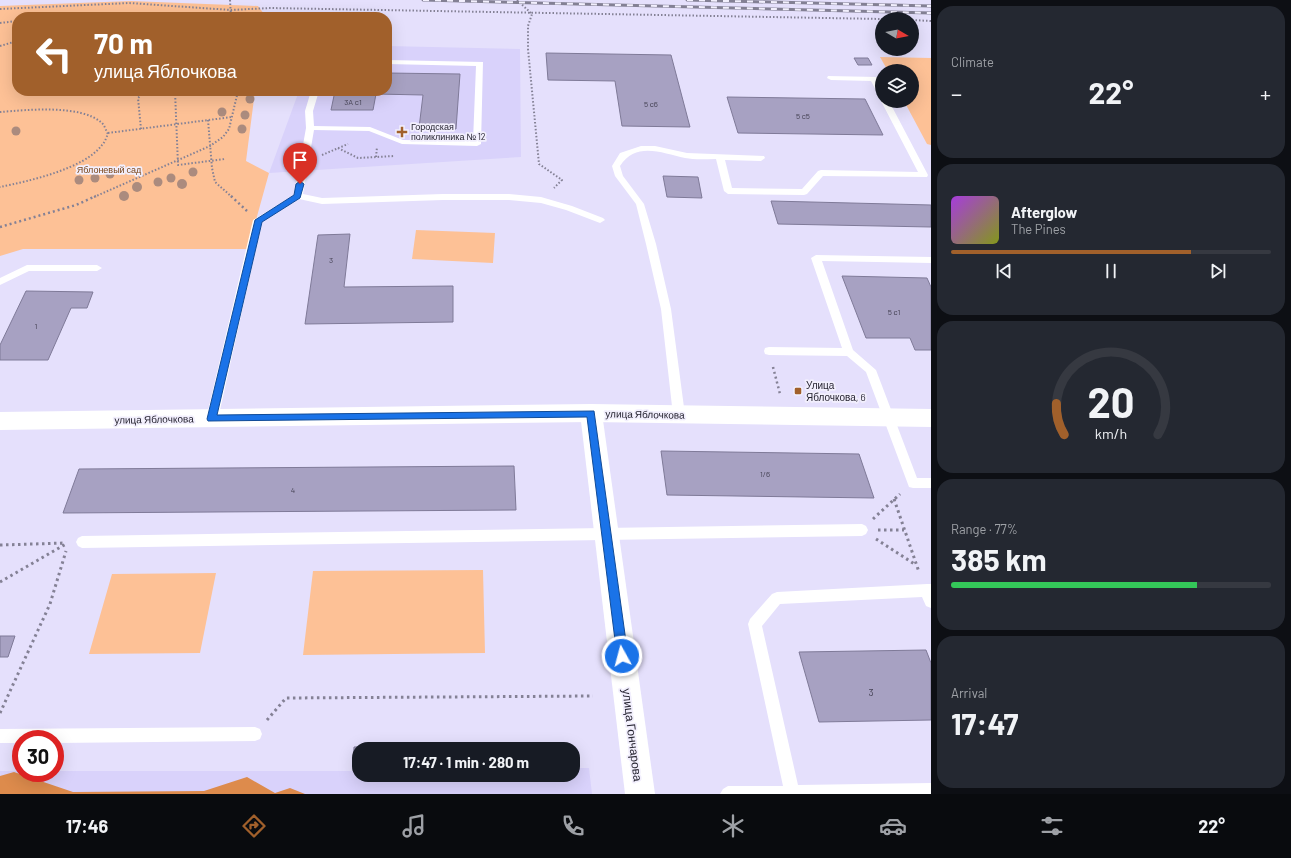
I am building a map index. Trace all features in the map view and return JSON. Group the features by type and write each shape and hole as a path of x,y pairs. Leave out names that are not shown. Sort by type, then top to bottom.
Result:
{"street":[{"name":"улица Яблочкова","path":"0,422 591,413 931,418"},
{"name":"улица Гончарова","path":"591,413 640,794"}],"lane":[{"path":"310,128 370,129 402,142 477,144 480,64 392,62"},
{"path":"831,78 874,79 875,81"},
{"path":"298,196 310,128 309,111 314,96"},
{"path":"720,157 728,191 804,192 821,173 924,175 890,108"},
{"path":"679,415 666,309 651,244 640,204 620,176 616,166 623,156 641,149 655,148 687,156 761,158"},
{"path":"212,419 258,220 298,196 322,201 443,197 509,197 541,200 569,208 600,220"},
{"path":"931,260 816,258 849,352 872,370 888,418 913,483 931,483"},
{"path":"0,282 27,268 97,268"},
{"path":"769,351 849,352"},
{"path":"82,542 862,530"},
{"path":"792,793 755,624 777,598 929,594"},
{"path":"0,736 255,734"},
{"path":"728,794 931,791"}],"path":[{"path":"230,0 231,10"},
{"path":"517,0 532,14"},
{"path":"0,9 129,4 231,10 278,8 532,14 875,19"},
{"path":"532,14 528,26 528,49 539,164 562,180 541,200"},
{"path":"919,20 931,21"},
{"path":"0,23 12,22"},
{"path":"0,46 12,42"},
{"path":"140,96 138,98 141,129"},
{"path":"175,96 178,165 225,159"},
{"path":"0,227 76,205 210,146 223,137 229,130 237,96"},
{"path":"0,112 41,110 76,113 88,116 100,122 106,126 108,133 106,140 101,147 77,163 37,178 0,187"},
{"path":"108,133 232,118"},
{"path":"208,120 211,161 215,182 258,220"},
{"path":"304,163 376,132"},
{"path":"769,351 786,416"},
{"path":"862,530 913,483"},
{"path":"894,499 916,565 929,594"},
{"path":"862,530 904,530"},
{"path":"862,530 916,565"},
{"path":"0,544 68,543"},
{"path":"0,582 68,543"},
{"path":"0,713 50,604 68,543"},
{"path":"255,734 286,698 593,696"}],"shaded area":[{"name":"Городская поликлиника № 12","path":"392,46 520,49 521,157 269,173 297,96 392,96"},
{"path":"580,768 589,768 592,794 0,794 0,771 12,771 12,782 64,782 64,771 352,771 352,782 580,782"},
{"path":"12,773 12,782 44,782 73,792 204,791 247,777 275,793 290,788 305,794 0,794 0,776"}],"green space":[{"name":"Яблоневый сад","path":"131,1 258,6 262,12 12,12 12,96 254,96 246,161 269,173 248,249 23,249 0,256 0,6"},
{"path":"880,57 931,58 931,145 927,144 908,108 919,108 919,64 884,64"},
{"path":"416,230 495,233 493,263 412,259"},
{"path":"483,570 485,653 303,655 313,571"},
{"path":"216,573 200,653 89,654 112,574"}],"building":[{"path":"546,53 671,55 690,127 622,126 615,81 548,80"},
{"path":"854,58 868,58 872,65 858,65"},
{"path":"392,73 460,74 456,129 419,128 423,95 392,94"},
{"path":"334,96 376,96 373,110 331,110"},
{"path":"727,97 865,99 883,135 738,133"},
{"path":"663,176 698,177 702,198 667,197"},
{"path":"771,201 931,205 931,227 778,224"},
{"path":"350,234 344,287 453,286 453,322 305,324 318,235"},
{"path":"842,276 927,278 931,287 931,350 915,350 910,338 866,338"},
{"path":"26,291 93,292 87,308 71,308 48,360 0,360 0,345"},
{"path":"661,451 859,454 874,498 667,495"},
{"path":"514,466 516,510 63,513 79,469"},
{"path":"0,636 15,636 8,657 0,657"},
{"path":"926,650 931,663 931,720 819,722 799,652"}],"railway":[{"path":"423,0 931,13"},
{"path":"687,0 931,6"}],"place":[{"name":"Городская поликлиника № 12","path":"402,132"},
{"name":"Улица Яблочкова, 6","path":"798,391"}],"route":[{"path":"300,184 298,196 258,220 212,419 591,413 622,656"}]}
